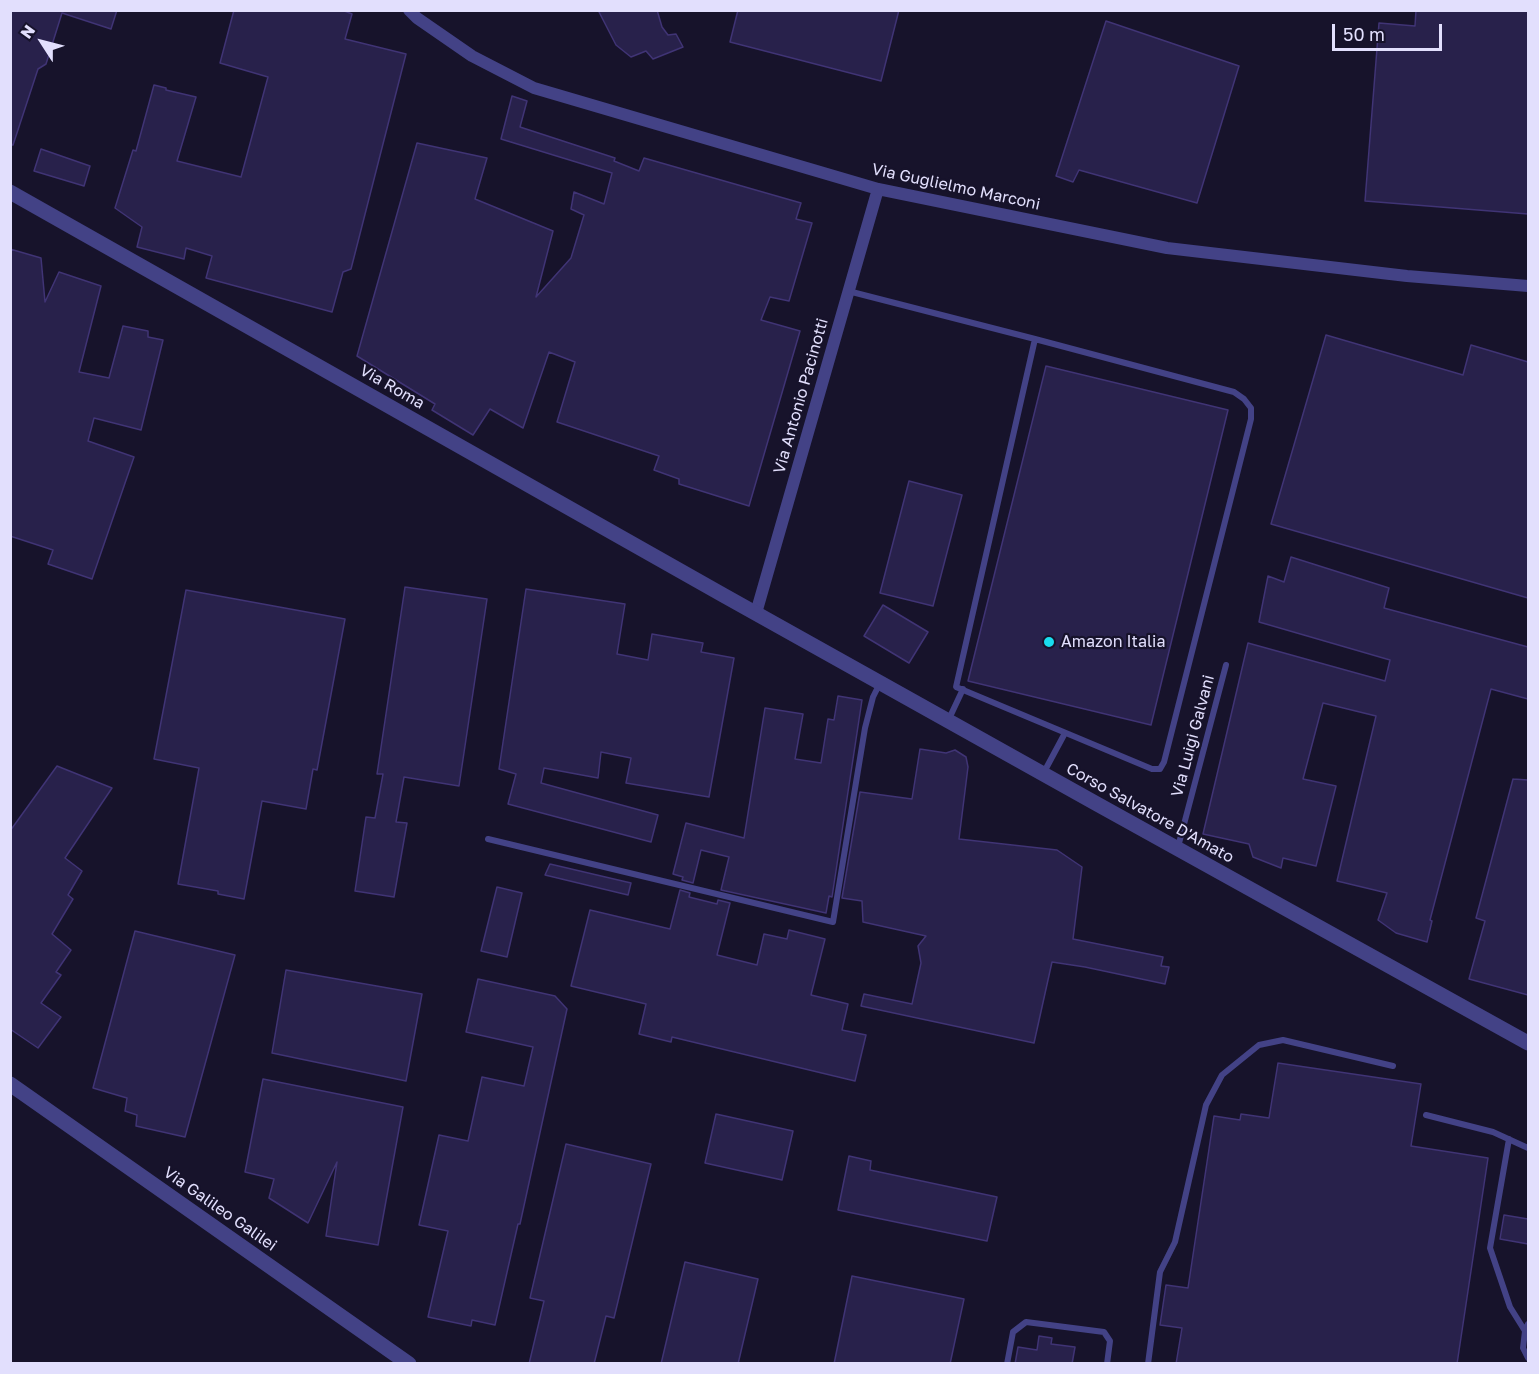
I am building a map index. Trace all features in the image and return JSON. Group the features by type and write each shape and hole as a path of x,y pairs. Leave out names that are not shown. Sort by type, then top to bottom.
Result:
{"street":[{"name":"Via Guglielmo Marconi","path":"409,10 472,56 534,88 878,189 1167,248 1407,276 1528,286"},
{"name":"Via Antonio Pacinotti","path":"756,613 878,189"},
{"name":"Via Roma","path":"10,192 756,613"},
{"name":"Corso Salvatore D'Amato","path":"756,613 1528,1043"},
{"name":"Via Galileo Galilei","path":"10,1084 408,1364"}],"lane":[{"path":"848,290 1035,339 1234,392 1251,408 1251,419 1164,762 1160,769 1152,769 956,687 1035,339"},
{"name":"Via Luigi Galvani","path":"1177,849 1226,665"},
{"path":"488,838 833,922 865,728 873,697 880,683"},
{"path":"948,721 963,689"},
{"path":"1043,774 1065,733"},
{"path":"1148,1364 1160,1272 1175,1242 1206,1105 1222,1075 1259,1045 1283,1040 1393,1066"},
{"path":"1426,1115 1493,1132 1528,1148"},
{"path":"1509,1139 1490,1248 1510,1308 1527,1327 1523,1348 1528,1359"},
{"path":"1007,1364 1013,1332 1026,1322 1104,1332 1110,1341 1107,1364"}],"building":[{"path":"10,10 117,10 111,29 62,13 46,64 38,69 13,145 10,145"},
{"path":"234,10 342,10 352,14 345,39 406,54 351,269 343,272 332,312 206,278 212,256 186,248 184,259 137,247 142,227 115,208 133,150 136,151 154,85 196,97 177,161 241,177 268,77 220,63"},
{"path":"598,10 657,10 662,27 668,35 676,34 683,47 653,59 646,51 631,57 616,45"},
{"path":"738,10 899,10 881,81 730,42"},
{"path":"1416,10 1528,10 1528,214 1365,201 1379,23 1415,26"},
{"path":"1106,21 1239,66 1197,203 1079,170 1073,182 1056,176"},
{"path":"512,96 527,101 520,127 615,158 614,161 639,171 644,158 801,203 796,219 812,223 789,301 770,297 761,320 800,331 749,506 679,484 679,479 654,470 659,456 557,422 575,362 549,352 523,428 490,409 473,435 432,410 435,404 357,356 417,143 487,158 475,199 553,231 536,297 571,258 584,215 571,209 574,192 604,204 612,173 501,139"},
{"path":"41,149 90,166 84,186 34,171"},
{"path":"10,249 41,258 45,302 59,272 101,286 79,372 109,378 123,326 148,331 148,337 163,340 141,430 94,418 88,441 134,457 92,579 48,564 53,550 10,536"},
{"path":"1326,335 1463,375 1471,345 1528,362 1528,598 1271,524"},
{"path":"1046,366 1228,410 1151,725 968,681"},
{"path":"909,481 962,495 933,606 880,593"},
{"path":"1291,557 1389,588 1384,608 1528,647 1528,699 1491,689 1430,920 1432,921 1427,942 1396,933 1378,920 1387,893 1337,881 1376,716 1323,703 1303,779 1336,786 1316,866 1283,858 1281,868 1253,857 1249,844 1203,834 1248,643 1385,681 1390,660 1259,622 1268,576 1284,582"},
{"path":"405,587 487,599 459,786 404,777 396,822 407,823 394,897 355,891 366,817 375,818 383,774 377,774"},
{"path":"526,589 625,604 617,654 648,660 652,634 703,643 701,652 734,658 709,797 626,783 631,758 601,752 598,778 544,768 541,783 658,815 651,842 508,804 516,774 499,769"},
{"path":"186,590 345,619 317,770 313,769 306,809 262,801 244,899 218,894 218,891 178,884 199,768 154,759"},
{"path":"883,605 928,632 909,663 864,636"},
{"path":"838,696 862,700 832,897 829,896 826,913 721,890 729,857 701,850 693,883 673,874 686,823 744,838 765,708 803,714 795,759 821,763 828,719 834,720"},
{"path":"920,749 946,753 955,750 966,757 968,767 959,839 1057,850 1082,867 1073,939 1163,957 1161,966 1169,967 1165,984 1052,962 1034,1043 861,1006 864,994 912,1004 921,963 918,946 926,936 863,922 862,901 842,898 860,792 912,799"},
{"path":"57,766 112,788 65,858 82,871 68,895 73,899 52,934 71,950 56,972 61,975 41,1003 61,1017 38,1048 10,1029 10,831"},
{"path":"1513,779 1528,780 1528,995 1469,979 1485,921 1476,918"},
{"path":"550,864 631,883 628,895 545,875"},
{"path":"497,887 522,893 507,957 481,951"},
{"path":"680,890 690,893 689,897 717,904 718,900 730,903 717,955 757,965 764,934 787,939 789,930 825,939 811,995 848,1004 842,1030 866,1035 855,1081 672,1037 671,1042 639,1034 646,1004 571,986 590,910 670,929"},
{"path":"135,931 235,955 185,1137 136,1126 137,1115 125,1111 127,1098 93,1088"},
{"path":"286,970 422,994 406,1081 272,1053"},
{"path":"478,979 555,996 567,1009 520,1224 518,1224 495,1325 472,1320 471,1326 428,1317 448,1231 419,1225 439,1135 468,1141 482,1077 524,1086 533,1047 466,1032"},
{"path":"1278,1063 1421,1084 1411,1146 1488,1158 1457,1364 1176,1364 1182,1328 1160,1325 1166,1285 1188,1288 1214,1116 1240,1120 1241,1114 1269,1118"},
{"path":"263,1079 403,1107 378,1245 326,1236 337,1162 308,1223 269,1198 274,1179 245,1172"},
{"path":"716,1114 793,1131 782,1180 705,1163"},
{"path":"566,1144 651,1164 614,1318 606,1316 594,1364 529,1364 544,1301 530,1298"},
{"path":"849,1156 871,1161 870,1170 997,1197 987,1241 838,1210"},
{"path":"1504,1215 1528,1219 1528,1244 1500,1239"},
{"path":"685,1262 758,1279 738,1364 661,1364"},
{"path":"852,1276 964,1299 950,1364 834,1364"},
{"path":"1039,1336 1052,1338 1051,1344 1075,1347 1072,1364 1015,1364 1018,1347 1037,1350"}],"place":[{"name":"Amazon Italia","path":"1049,642"}]}
